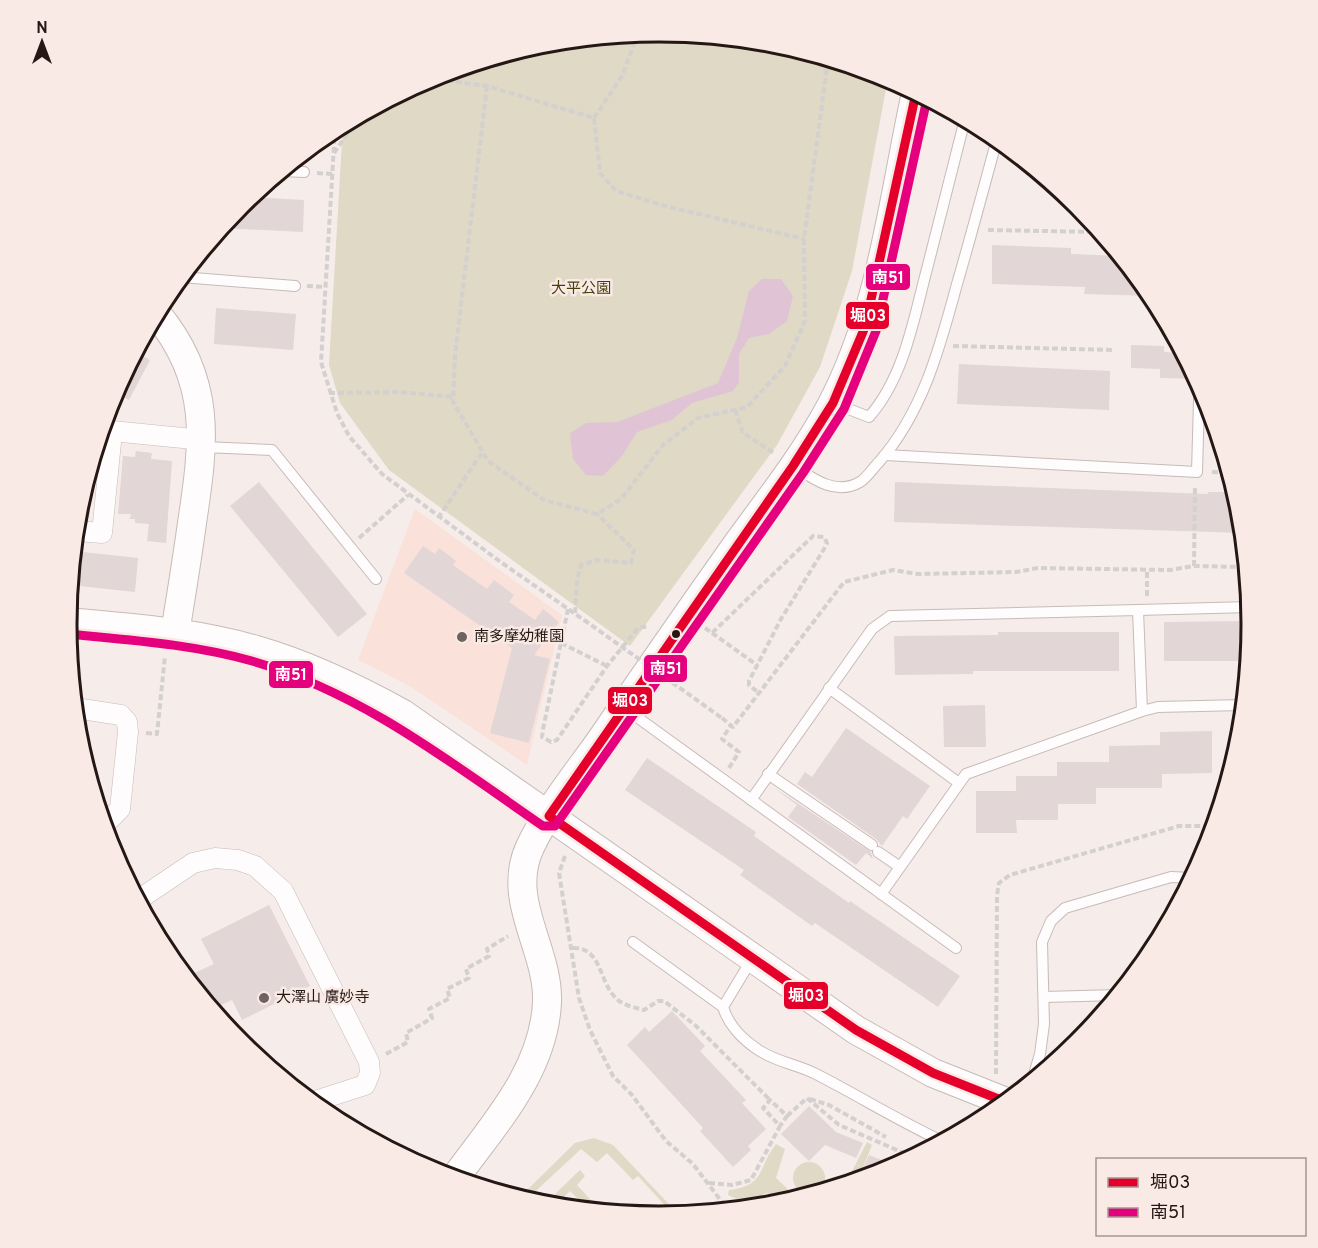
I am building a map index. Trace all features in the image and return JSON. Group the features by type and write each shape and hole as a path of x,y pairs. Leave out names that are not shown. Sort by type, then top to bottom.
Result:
{"street":[{"path":"460,1171 530,1071 542,1044 547,982 538,945 528,921 522,877 530,846 785,460 833,403 865,327 914,101"},
{"path":"162,322 181,348 192,373 199,402 203,444 170,645"},
{"path":"110,431 203,444"},
{"path":"85,532 102,533 106,442"},
{"path":"77,624 170,645 256,650 328,675 369,694 403,714 856,1030 933,1073 996,1098"},
{"path":"83,709 121,715 127,722 120,809 111,818"},
{"path":"145,896 193,863 215,858 238,860 255,866 283,891 369,1062 370,1073 365,1086 323,1099"}],"lane":[{"path":"833,403 869,417 888,392 911,331 963,128"},
{"path":"785,460 828,487 847,486 861,482 885,455 920,399 940,346 994,149"},
{"path":"293,172 304,172"},
{"path":"191,278 295,286"},
{"path":"885,455 1197,472 1198,404"},
{"path":"203,444 272,450 376,579"},
{"path":"750,800 872,629 890,616 1241,607"},
{"path":"1142,711 1143,610"},
{"path":"829,688 959,783"},
{"path":"881,894 966,774 1142,711 1158,707 1235,705"},
{"path":"623,707 956,948"},
{"path":"768,774 900,867"},
{"path":"1036,1068 1040,1054 1044,997 1042,942 1051,921 1065,908 1171,877 1183,878"},
{"path":"633,942 723,1007 735,1029 757,1049 770,1057 815,1073 933,1137"},
{"path":"723,1007 753,958"},
{"path":"1044,997 1107,995"}],"path":[{"path":"635,43 622,76 594,118 600,172 616,191 665,206 804,239"},
{"path":"597,514 621,499 663,445 698,418 747,407 785,366 805,321 804,239 827,67"},
{"path":"450,81 487,86 594,118"},
{"path":"487,86 455,355 453,402 488,461 544,500 597,514 634,550 631,563 597,560 581,565 577,580 575,614"},
{"path":"333,154 348,132"},
{"path":"334,141 321,362 329,393 348,436 382,474 438,518 722,718"},
{"path":"973,229 1089,232"},
{"path":"940,346 1114,350"},
{"path":"329,393 399,392 453,397"},
{"path":"735,410 743,433 785,460"},
{"path":"438,518 483,452"},
{"path":"1194,566 1197,472 1221,473"},
{"path":"350,547 408,495"},
{"path":"712,633 813,536 825,537 827,543 825,549 795,594 757,665 749,685 760,694"},
{"path":"1143,610 1148,570"},
{"path":"568,609 543,729 542,737 546,741 557,741 607,666 638,628 649,626"},
{"path":"705,627 757,665"},
{"path":"561,643 607,666"},
{"path":"128,732 157,734 170,645"},
{"path":"723,779 739,752 722,739 731,725"},
{"path":"566,855 559,873 573,948 579,998 590,1030 613,1076 632,1095 666,1142 693,1164 722,1202"},
{"path":"369,1062 408,1042 406,1033 432,1018 429,1009 450,998 447,989 469,978 466,969 489,956 487,949 509,935 506,926"},
{"path":"573,948 582,948 590,954 614,996 626,1005 644,1010 658,1002 664,1002 695,1025 787,1116"},
{"path":"708,1183 732,1185 751,1180 780,1126 787,1116 807,1098"},
{"path":"807,1098 829,1105 886,1137"},
{"path":"807,1098 839,1125 902,1152"},
{"path":"770,1100 763,1108 780,1126"},
{"path":"824,1112 829,1105"}],"shaded area":[{"path":"762,279 781,279 793,296 787,321 769,334 749,338 739,354 739,382 733,391 692,403 672,420 637,432 622,456 603,476 586,475 573,459 570,433 586,423 617,422 718,383 737,338 749,291"},
{"name":"南多摩幼稚園","path":"415,509 562,615 527,765 411,687 358,660"}],"green space":[{"name":"大平公園","path":"621,43 697,43 773,53 846,73 886,88 852,271 820,367 777,445 630,646 389,470 340,403 329,365 342,136 402,102 436,86 508,62 545,53"},
{"path":"594,1138 613,1145 670,1206 666,1206 638,1176 633,1180 607,1153 597,1162 581,1149 534,1192 527,1191 575,1143"},
{"path":"867,1142 872,1145 862,1169 851,1173"},
{"path":"776,1144 785,1149 776,1178 790,1191 773,1195 766,1193 760,1197 744,1200 728,1195 729,1190 749,1184 760,1174"},
{"path":"803,1163 815,1163 824,1172 824,1182 798,1189 794,1184 794,1172"},
{"path":"580,1170 585,1176 577,1185 593,1202 579,1200 570,1191 563,1198 555,1194"}],"building":[{"path":"262,198 304,200 303,232 232,229"},
{"path":"992,245 1071,248 1071,254 1109,256 1139,296 1084,294 1085,287 992,284"},
{"path":"216,308 296,314 293,350 214,344"},
{"path":"1131,345 1164,346 1164,352 1173,353 1187,379 1160,378 1160,369 1131,368"},
{"path":"143,356 150,360 129,400 123,397"},
{"path":"959,364 1110,371 1109,410 957,404"},
{"path":"136,451 152,453 151,459 172,461 166,543 147,541 149,524 135,523 135,519 130,519 131,514 118,514 123,456 135,457"},
{"path":"259,482 367,614 338,637 230,506"},
{"path":"895,482 1208,494 1208,492 1226,492 1234,533 894,522"},
{"path":"423,546 435,554 439,548 456,561 453,565 487,589 494,580 514,595 509,602 535,620 543,609 559,622 534,655 550,659 529,743 490,733 512,648 404,573"},
{"path":"82,552 138,558 135,592 78,586"},
{"path":"1241,621 1240,661 1164,661 1164,622"},
{"path":"998,632 1119,632 1119,671 973,671 973,674 895,675 894,636 998,635"},
{"path":"985,705 986,747 944,747 943,706"},
{"path":"846,728 930,786 907,819 903,816 882,846 876,839 797,784 805,772 812,777"},
{"path":"1212,731 1212,773 1162,774 1162,788 1096,788 1096,804 1058,804 1058,820 1016,820 1017,833 976,833 976,791 1016,791 1016,776 1057,776 1057,762 1109,762 1109,746 1160,745 1160,732"},
{"path":"647,758 756,832 754,836 849,903 850,901 960,976 938,1007 815,923 812,926 740,875 744,870 625,790"},
{"path":"773,787 871,852 873,859 866,853 856,865 788,817 797,805"},
{"path":"269,905 310,986 242,1020 232,1000 219,1006 194,973 214,964 201,939"},
{"path":"672,1011 705,1046 700,1051 746,1100 742,1103 766,1129 748,1146 751,1150 733,1167 700,1131 703,1128 627,1045 645,1027 649,1032"},
{"path":"809,1106 836,1132 863,1143 856,1158 825,1145 809,1161 781,1134"},
{"path":"869,1155 884,1161 882,1162 863,1169"}],"transit line":[{"name":"堀03","path":"914,101 865,327 833,403 793,466 549,816 856,1030 933,1073 996,1098"},
{"name":"南51","path":"77,635 207,650 252,661 292,675 368,710 439,754 543,826 555,826 803,473 844,409 876,331 925,107"}],"place":[{"name":"南多摩幼稚園","path":"462,637"},
{"name":"大澤山 廣妙寺","path":"264,998"}]}
